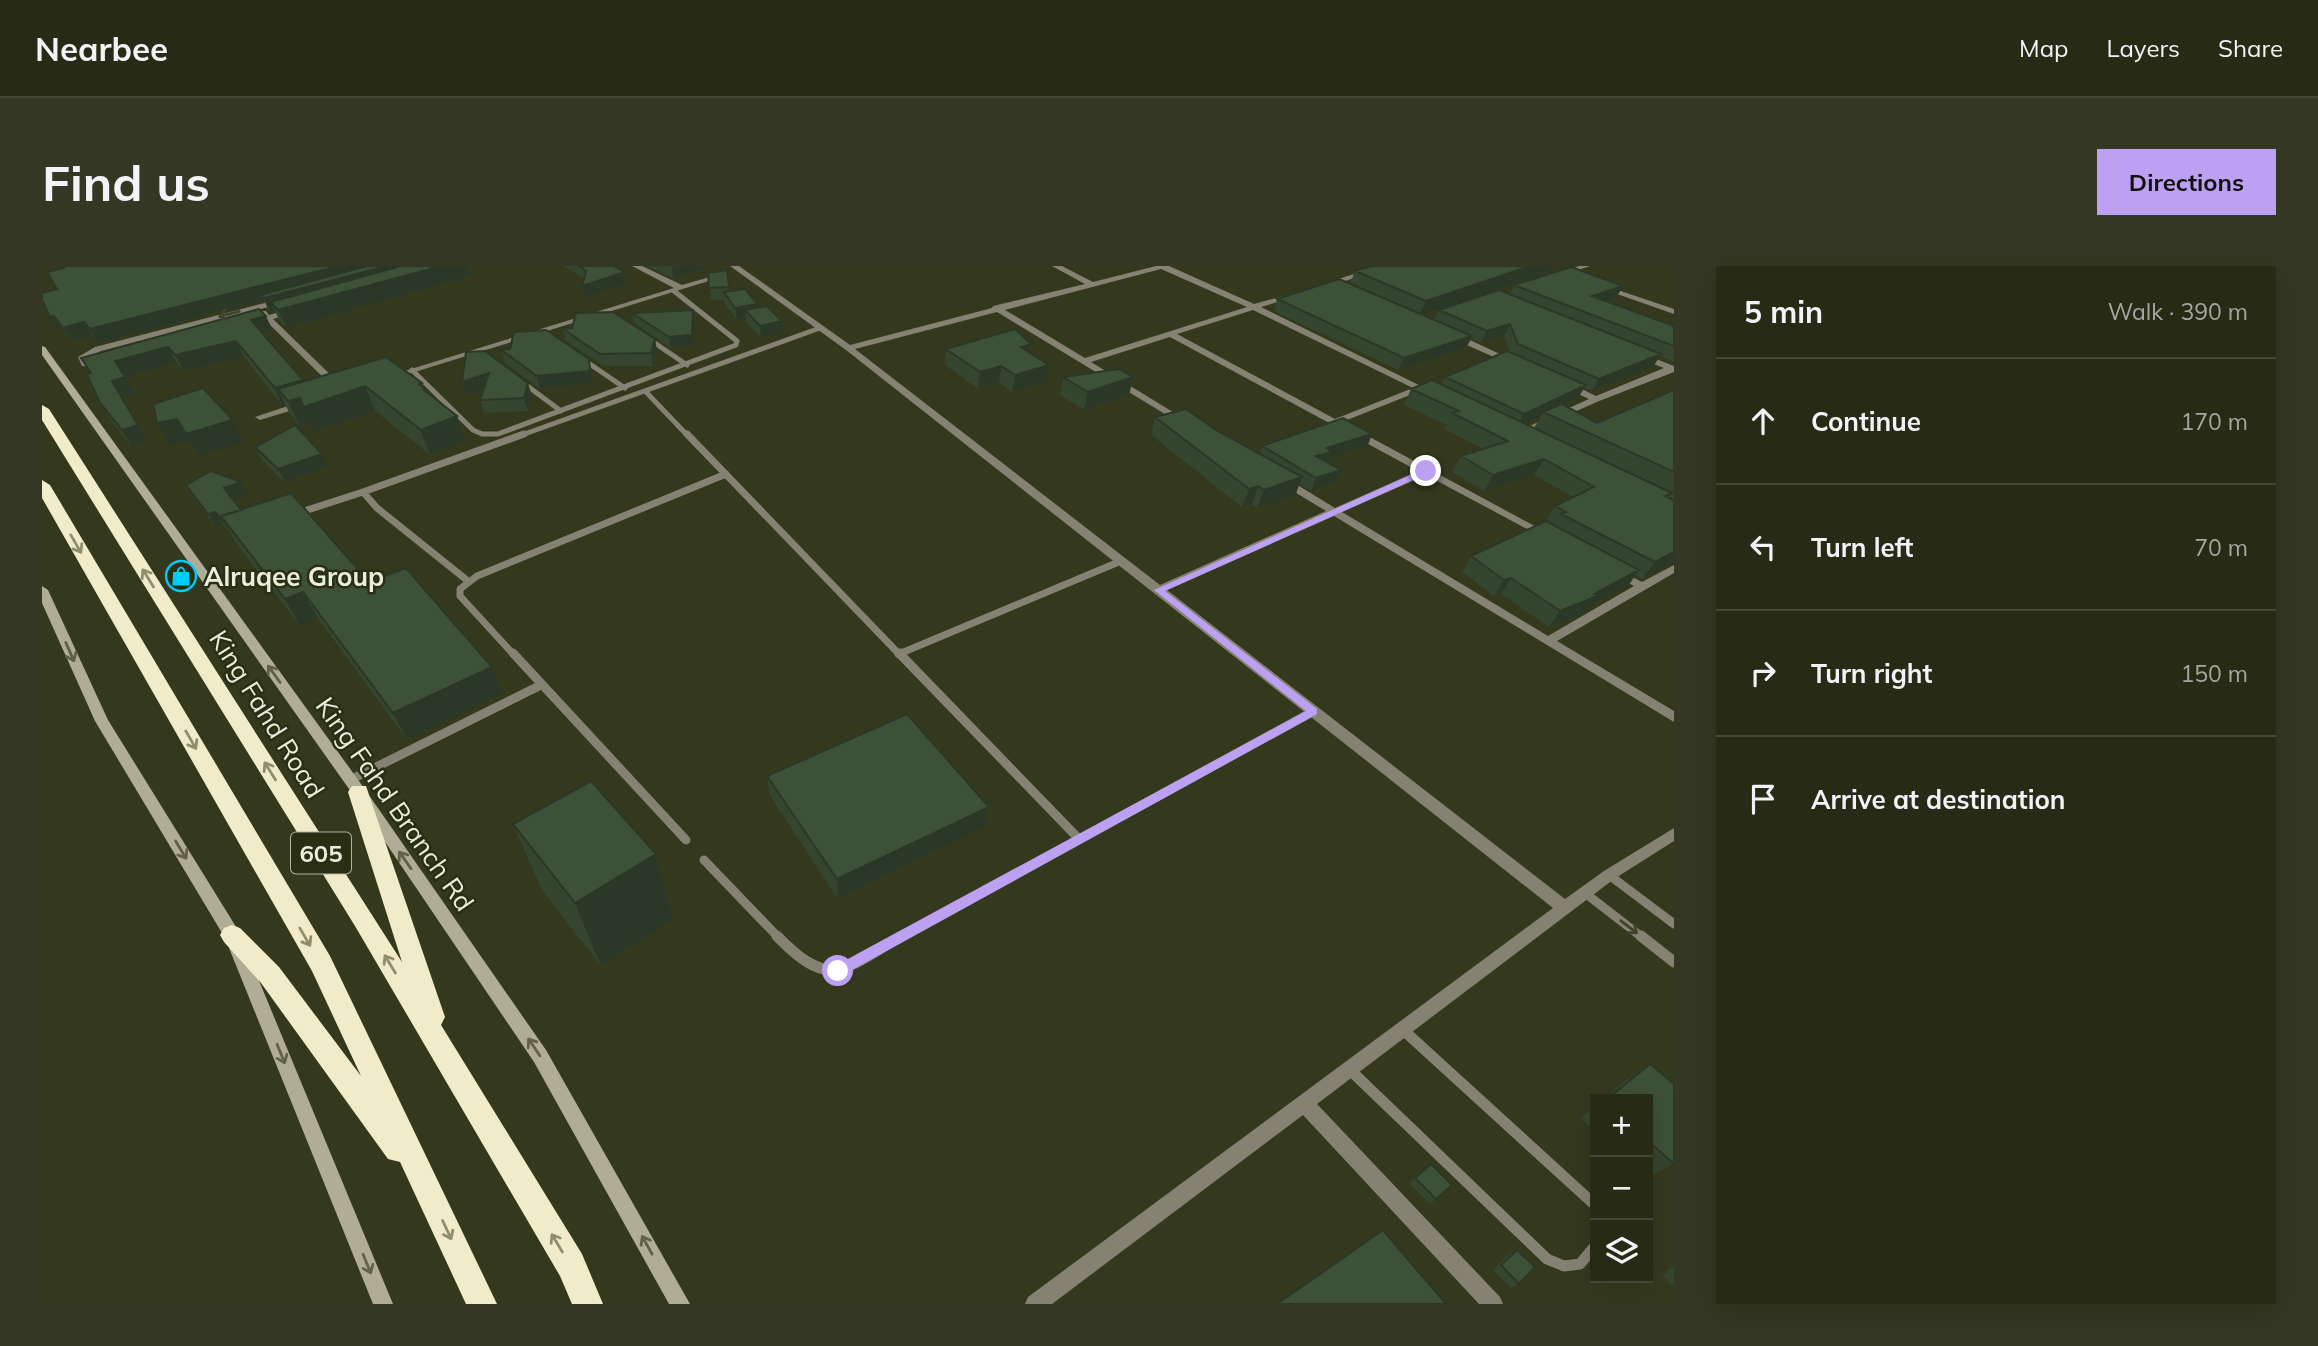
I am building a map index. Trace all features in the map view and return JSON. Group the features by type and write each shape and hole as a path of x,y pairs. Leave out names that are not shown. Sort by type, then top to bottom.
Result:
{"highway":[{"name":"King Fahd Road","path":"42,410 363,919 570,1265 588,1304"},
{"name":"605","path":"42,485 321,964 482,1304"},
{"path":"354,786 445,1056"},
{"path":"232,935 270,975 428,1190"}],"main road":[{"name":"King Fahd Branch Rd","path":"42,349 354,786 540,1056 680,1304"},
{"path":"42,590 102,721 232,935 383,1304"}],"street":[{"path":"636,266 678,290"},
{"path":"1056,266 1094,286"},
{"path":"1317,287 1387,266"},
{"path":"1566,273 1586,266"},
{"path":"849,348 1163,267 1254,307 1445,399"},
{"path":"377,381 678,290 737,268 849,348 1565,908"},
{"path":"1555,273 1578,277"},
{"path":"1590,282 1674,312"},
{"path":"1330,283 1343,289"},
{"path":"1084,361 1305,291"},
{"path":"108,363 88,365 82,357 98,349 296,297"},
{"path":"257,307 343,391 331,395"},
{"path":"241,325 307,307"},
{"path":"996,308 1192,426"},
{"path":"1445,332 1521,365"},
{"path":"1171,334 1558,541"},
{"path":"1633,353 1672,369"},
{"path":"1516,434 1596,398 1672,369"},
{"path":"1558,382 1596,398"},
{"path":"1335,422 1421,388"},
{"path":"260,417 319,399"},
{"path":"1504,428 1528,440"},
{"path":"1158,590 1426,471"},
{"path":"1276,477 1674,717"},
{"path":"1606,567 1642,586"},
{"path":"1548,641 1674,568"},
{"path":"1035,1304 1609,875 1674,834"},
{"path":"1303,1102 1493,1304"}],"lane":[{"path":"412,370 473,430 482,434 498,433 729,350 737,341 678,290"},
{"path":"606,311 618,319"},
{"path":"284,519 820,328"},
{"path":"542,331 552,338"},
{"path":"641,334 687,365"},
{"path":"479,350 489,358"},
{"path":"573,352 625,387"},
{"path":"520,381 561,411"},
{"path":"646,392 1079,839"},
{"path":"686,840 460,596 460,589 468,581 726,474"},
{"path":"363,492 377,508 468,581"},
{"path":"899,653 1121,561"},
{"path":"354,786 541,685"},
{"path":"704,860 798,958 819,969 838,971 1314,711"},
{"path":"1609,875 1674,924"},
{"path":"1585,893 1674,962"},
{"path":"1401,1028 1590,1200"},
{"path":"1348,1068 1547,1259 1564,1266 1580,1264 1590,1252"}],"building":[{"path":"63,266 338,266 90,329 84,322 63,328 54,316 50,317 42,300 42,293 57,289 47,272 64,268"},
{"path":"367,266 387,266 264,298 261,295"},
{"path":"401,266 441,266 278,310 271,302"},
{"path":"579,266 614,266 625,272 582,286 586,271"},
{"path":"1372,266 1530,266 1426,301 1355,271"},
{"path":"1571,267 1623,286 1592,296 1674,326 1674,346 1514,285"},
{"path":"727,270 729,287 709,288 708,273"},
{"path":"1339,279 1472,336 1404,358 1277,299"},
{"path":"745,289 757,304 735,308 724,292"},
{"path":"1499,290 1661,354 1599,379 1518,344 1510,324 1487,331 1439,310"},
{"path":"767,306 782,321 760,326 745,310"},
{"path":"259,309 266,316 251,320 303,380 275,388 236,341 175,355 168,347 115,361 125,377 112,381 138,425 122,430 100,403 87,375 91,373 81,358"},
{"path":"693,310 692,335 669,337 632,313"},
{"path":"613,312 655,339 651,353 600,354 563,329 572,328 576,313"},
{"path":"1015,329 1031,344 1021,347 1049,365 1015,375 1001,366 980,372 946,349"},
{"path":"546,330 589,359 590,371 537,376 501,350 510,349 514,332"},
{"path":"485,351 528,383 524,398 480,400 489,373 462,382 466,352"},
{"path":"1507,351 1586,385 1524,414 1445,377"},
{"path":"386,357 422,383 419,384 427,390 424,390 457,416 421,430 365,386 304,407 300,398 288,401 278,389"},
{"path":"1119,369 1133,377 1088,392 1063,377"},
{"path":"1432,380 1672,493 1665,496 1674,500 1674,552 1655,562 1561,514 1566,512 1555,506 1594,487 1544,459 1493,475 1461,456 1508,441 1452,413 1459,411 1411,389"},
{"path":"203,388 233,420 186,434 177,419 157,423 153,404"},
{"path":"1674,390 1674,472 1543,412 1562,404 1597,423"},
{"path":"1186,409 1216,430 1302,477 1264,490 1258,486 1249,489 1155,417"},
{"path":"1343,418 1372,434 1327,448 1332,452 1316,456 1341,470 1316,478 1262,446"},
{"path":"295,425 322,454 278,469 255,447"},
{"path":"211,471 241,482 224,488 241,510 221,516 223,519 215,512 208,514 186,485"},
{"path":"291,493 369,582 406,568 492,667 393,713 303,592 285,599 221,516"},
{"path":"1546,521 1639,570 1594,594 1597,595 1590,599 1560,611 1511,578 1504,580 1471,556"},
{"path":"907,714 989,807 837,879 767,776"},
{"path":"591,781 656,854 575,903 513,824"},
{"path":"1650,1064 1674,1084 1674,1164 1653,1145 1653,1094 1613,1094"},
{"path":"1431,1164 1452,1185 1436,1199 1415,1178"},
{"path":"1383,1230 1446,1304 1277,1304"},
{"path":"1517,1250 1535,1267 1519,1284 1501,1265"}],"place":[{"name":"Alruqee Group","path":"181,576"}],"route":[{"path":"838,971 1314,711 1158,590 1411,480 1426,471"}]}
